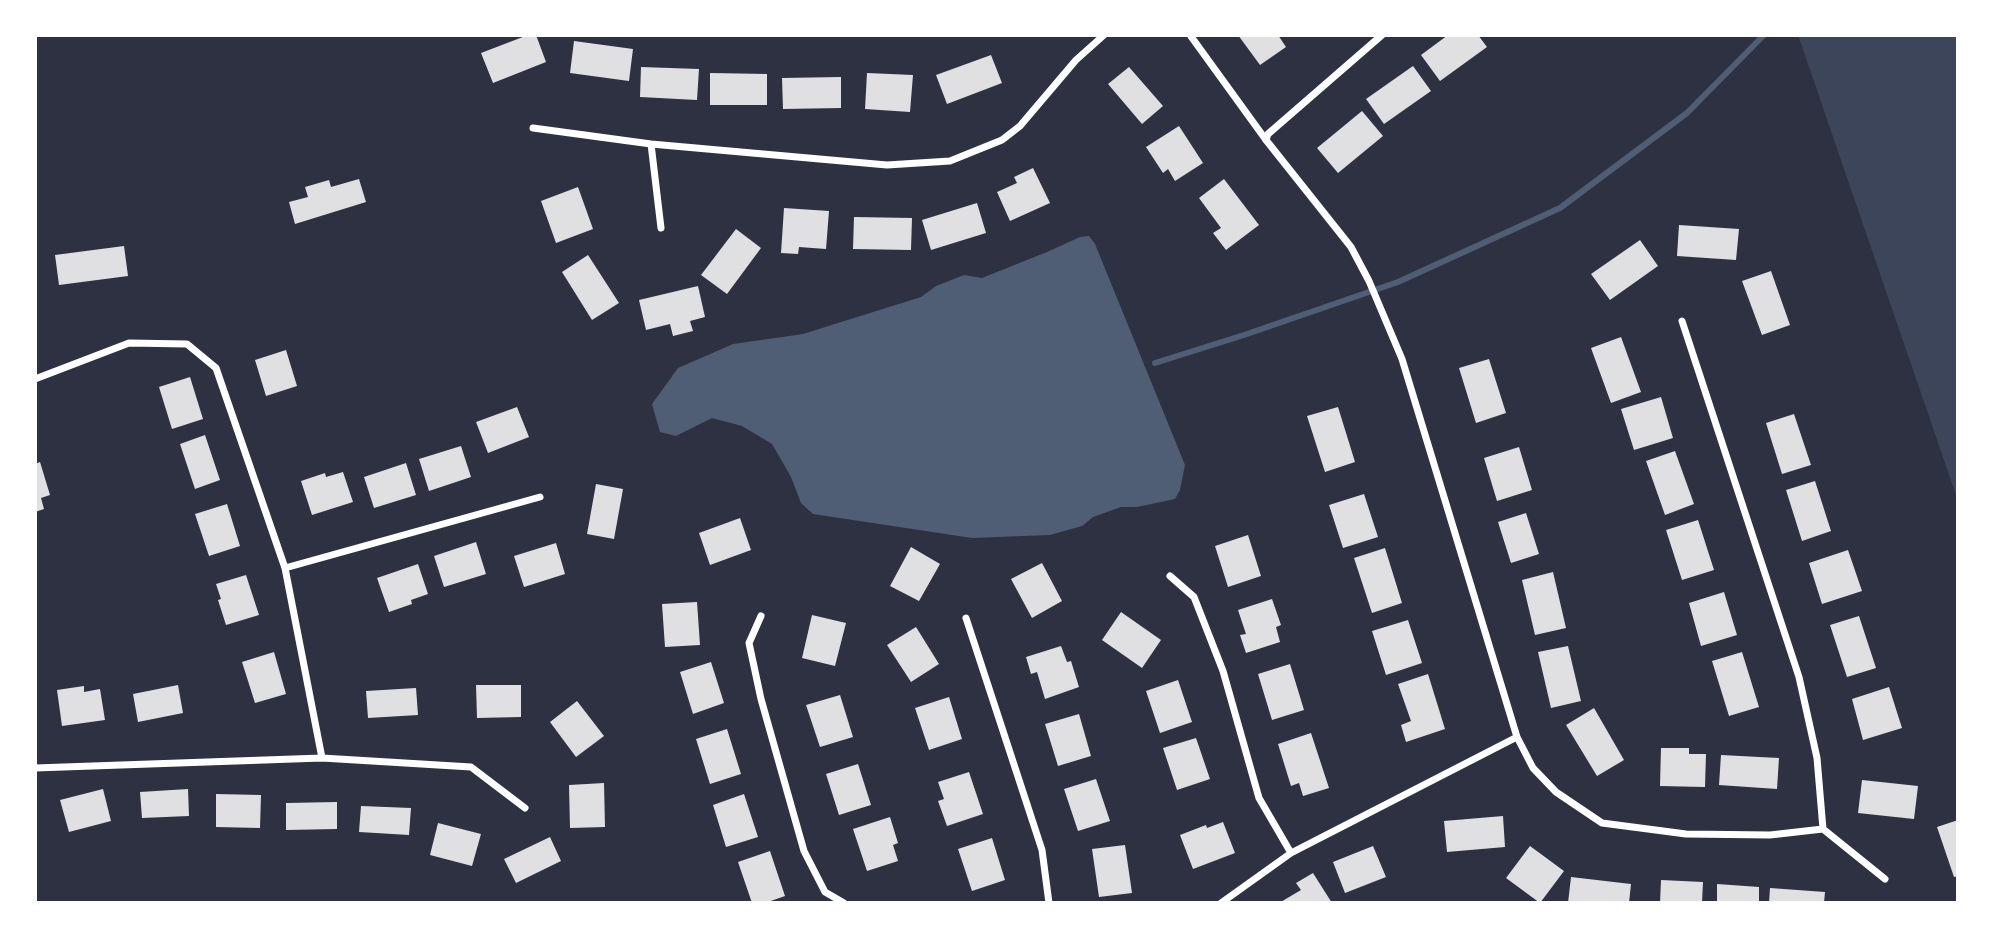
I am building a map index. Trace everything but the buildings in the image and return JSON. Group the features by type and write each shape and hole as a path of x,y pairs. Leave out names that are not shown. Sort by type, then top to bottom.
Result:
{"street":[{"path":"533,128 651,144 887,165 950,161 1002,140 1020,126 1076,60 1104,35"},
{"path":"1190,35 1266,140 1351,247 1369,281 1402,359 1517,737 1533,768 1556,792 1602,823 1686,834 1770,835 1823,829 1885,879"},
{"path":"1266,140 1268,134 1382,35"},
{"path":"651,144 662,228"},
{"path":"1682,321 1799,677 1817,758 1823,829"},
{"path":"35,379 129,343 187,344 216,368 285,568 321,758"},
{"path":"285,568 540,497"},
{"path":"1170,576 1194,597 1223,671 1259,798 1291,853"},
{"path":"761,616 749,643 761,699 804,851 825,892 844,903"},
{"path":"966,618 1042,850 1049,903"},
{"path":"1220,903 1291,853 1517,737"},
{"path":"35,768 321,758 471,767 525,808"}],"shaded area":[{"path":"1798,35 1958,35 1958,501"},
{"path":"1089,236 1095,244 1185,465 1180,490 1175,499 1137,507 1121,507 1093,517 1082,526 1050,535 972,538 813,514 801,503 791,477 772,444 742,426 712,418 676,436 660,432 652,404 678,368 733,344 803,334 921,297 936,286 964,275 982,278 1080,237"}],"waterway":[{"path":"1155,363 1398,282 1560,208 1687,113 1764,35"}]}
